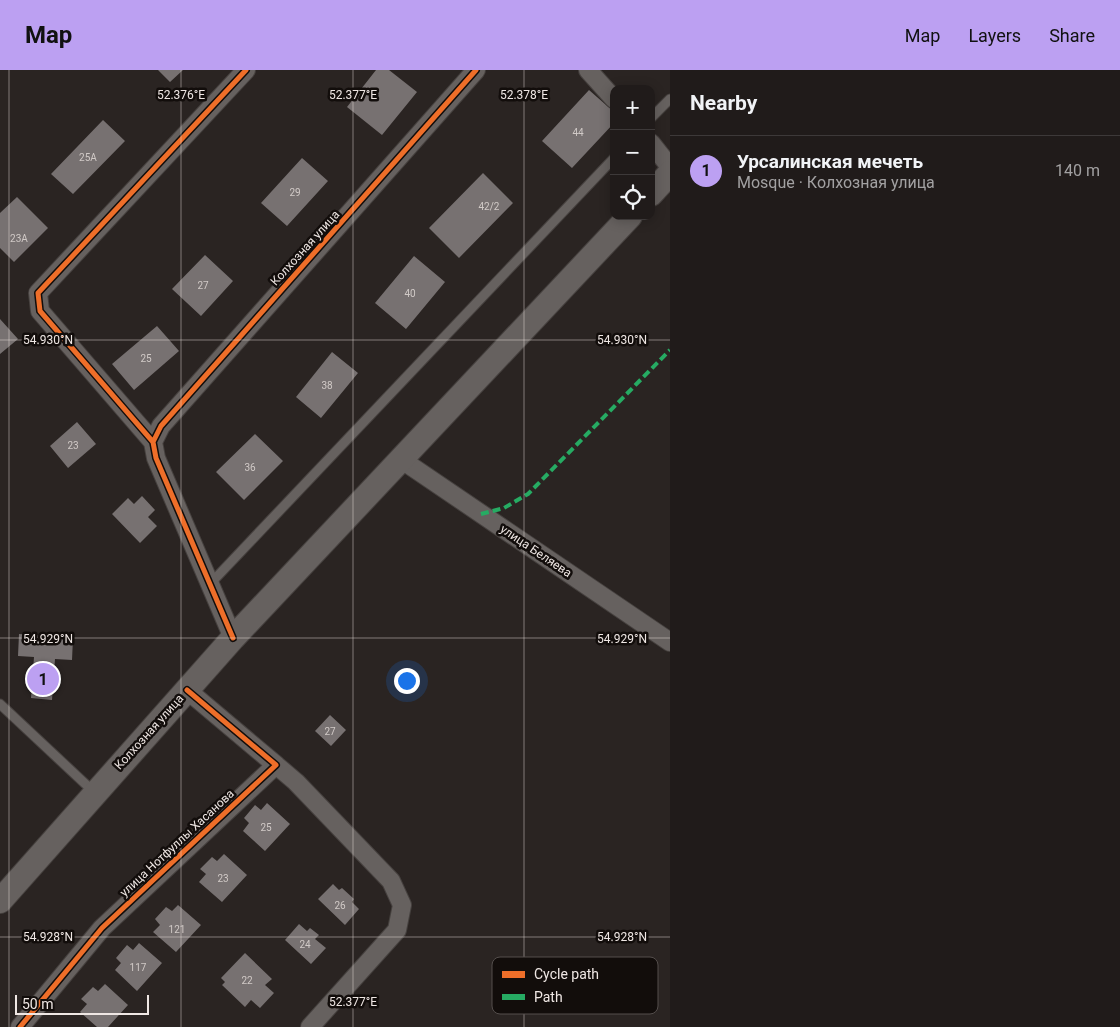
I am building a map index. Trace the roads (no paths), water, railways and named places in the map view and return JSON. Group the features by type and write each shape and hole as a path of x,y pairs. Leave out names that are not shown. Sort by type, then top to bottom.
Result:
{"main road":[{"path":"655,190 670,174"},
{"name":"Колхозная улица","path":"0,901 233,638 626,220"}],"street":[{"path":"233,638 156,458 153,442 40,311 38,292 246,70"},
{"name":"Колхозная улица","path":"153,442 167,419 476,70"},
{"path":"588,70 610,95"},
{"path":"655,148 670,167"},
{"name":"улица Беляева","path":"402,460 670,642"},
{"path":"187,690 296,782 391,881 402,904 397,930 310,1027"},
{"name":"улица Нотфуллы Хасанова","path":"20,1027 102,928 276,765"}],"lane":[{"path":"655,114 670,98"},
{"path":"210,584 610,162"},
{"path":"0,704 95,793"}],"place":[{"name":"Урсалинская мечеть","path":"43,679"}]}
